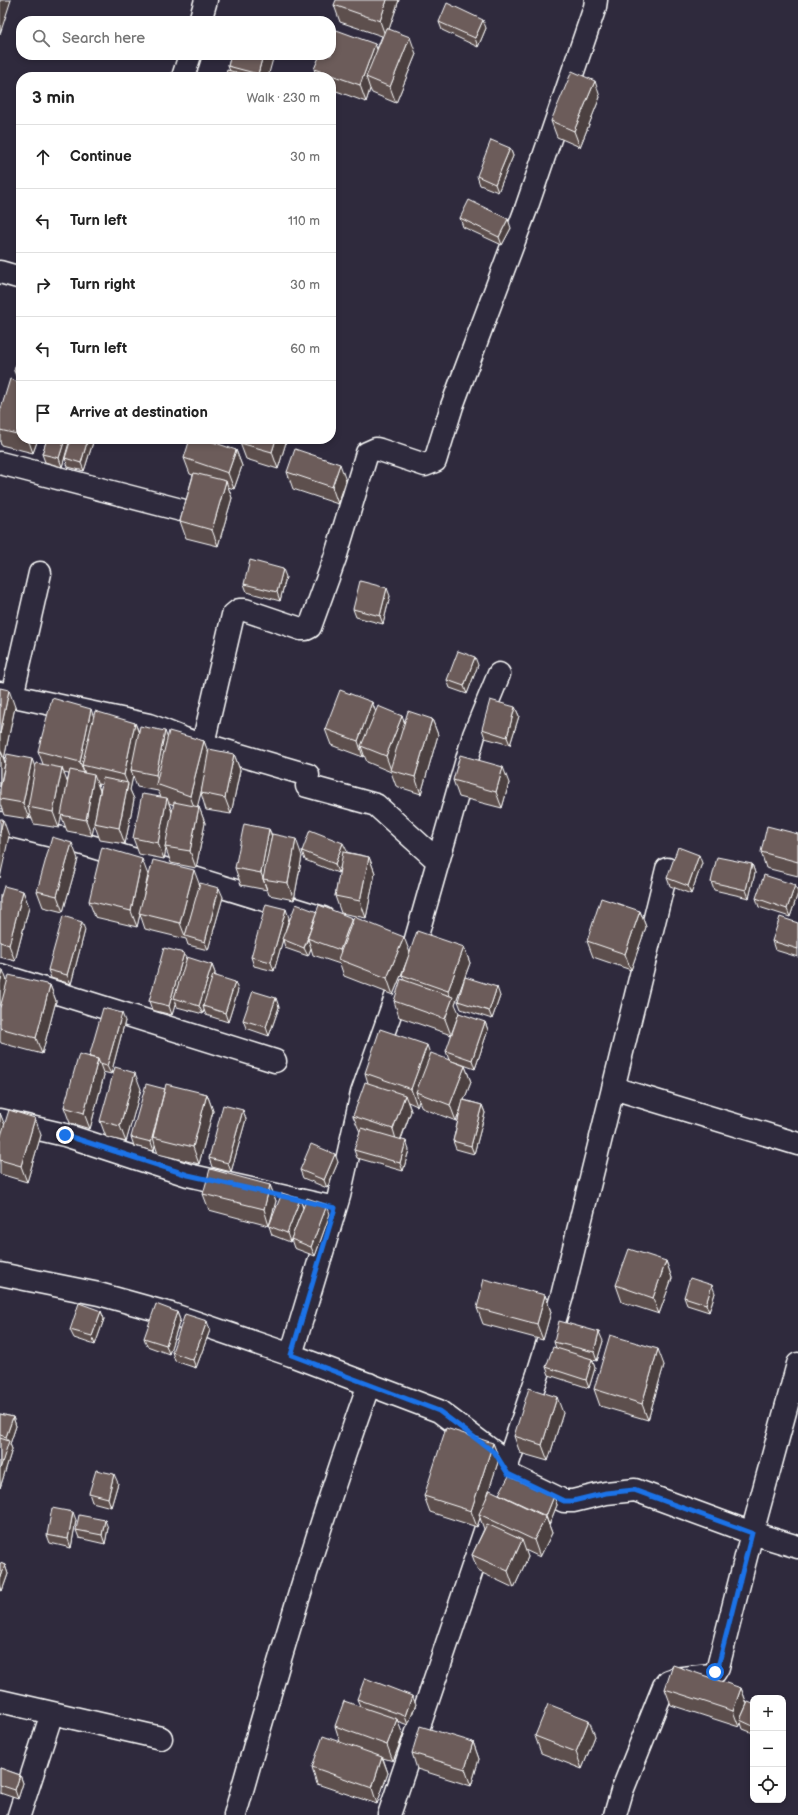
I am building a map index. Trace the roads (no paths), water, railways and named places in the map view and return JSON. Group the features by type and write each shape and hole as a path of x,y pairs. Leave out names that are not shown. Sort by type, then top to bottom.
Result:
{"street":[{"path":"201,16 206,0"},
{"path":"199,743 205,735 233,615 239,610 245,610 301,629 306,629 312,624 335,558 367,453 376,449 425,465 434,461 452,406 526,209 595,7 596,0"},
{"path":"185,72 188,60"},
{"path":"0,272 16,277"},
{"path":"0,463 182,510"},
{"path":"40,573 6,694 166,731 193,743 199,743 376,805 438,860"},
{"path":"291,1355 335,1208 362,1093 414,946 474,735 499,674"},
{"path":"0,823 77,842 346,925"},
{"path":"389,1815 538,1374 562,1296 667,869"},
{"path":"391,939 414,946"},
{"path":"0,975 275,1061"},
{"path":"614,1088 798,1144"},
{"path":"0,1120 65,1135 188,1175 335,1208"},
{"path":"0,1274 99,1294 171,1314 291,1355 439,1411 495,1453 508,1474 515,1479 564,1501 573,1501 606,1493 634,1490 752,1533 798,1547"},
{"path":"615,1815 622,1791 664,1686 668,1681 674,1679 711,1675 718,1667 752,1533 798,1364"},
{"path":"235,1815 278,1663 338,1470 369,1384"},
{"path":"0,1701 161,1738"},
{"path":"19,1815 52,1713"}]}
